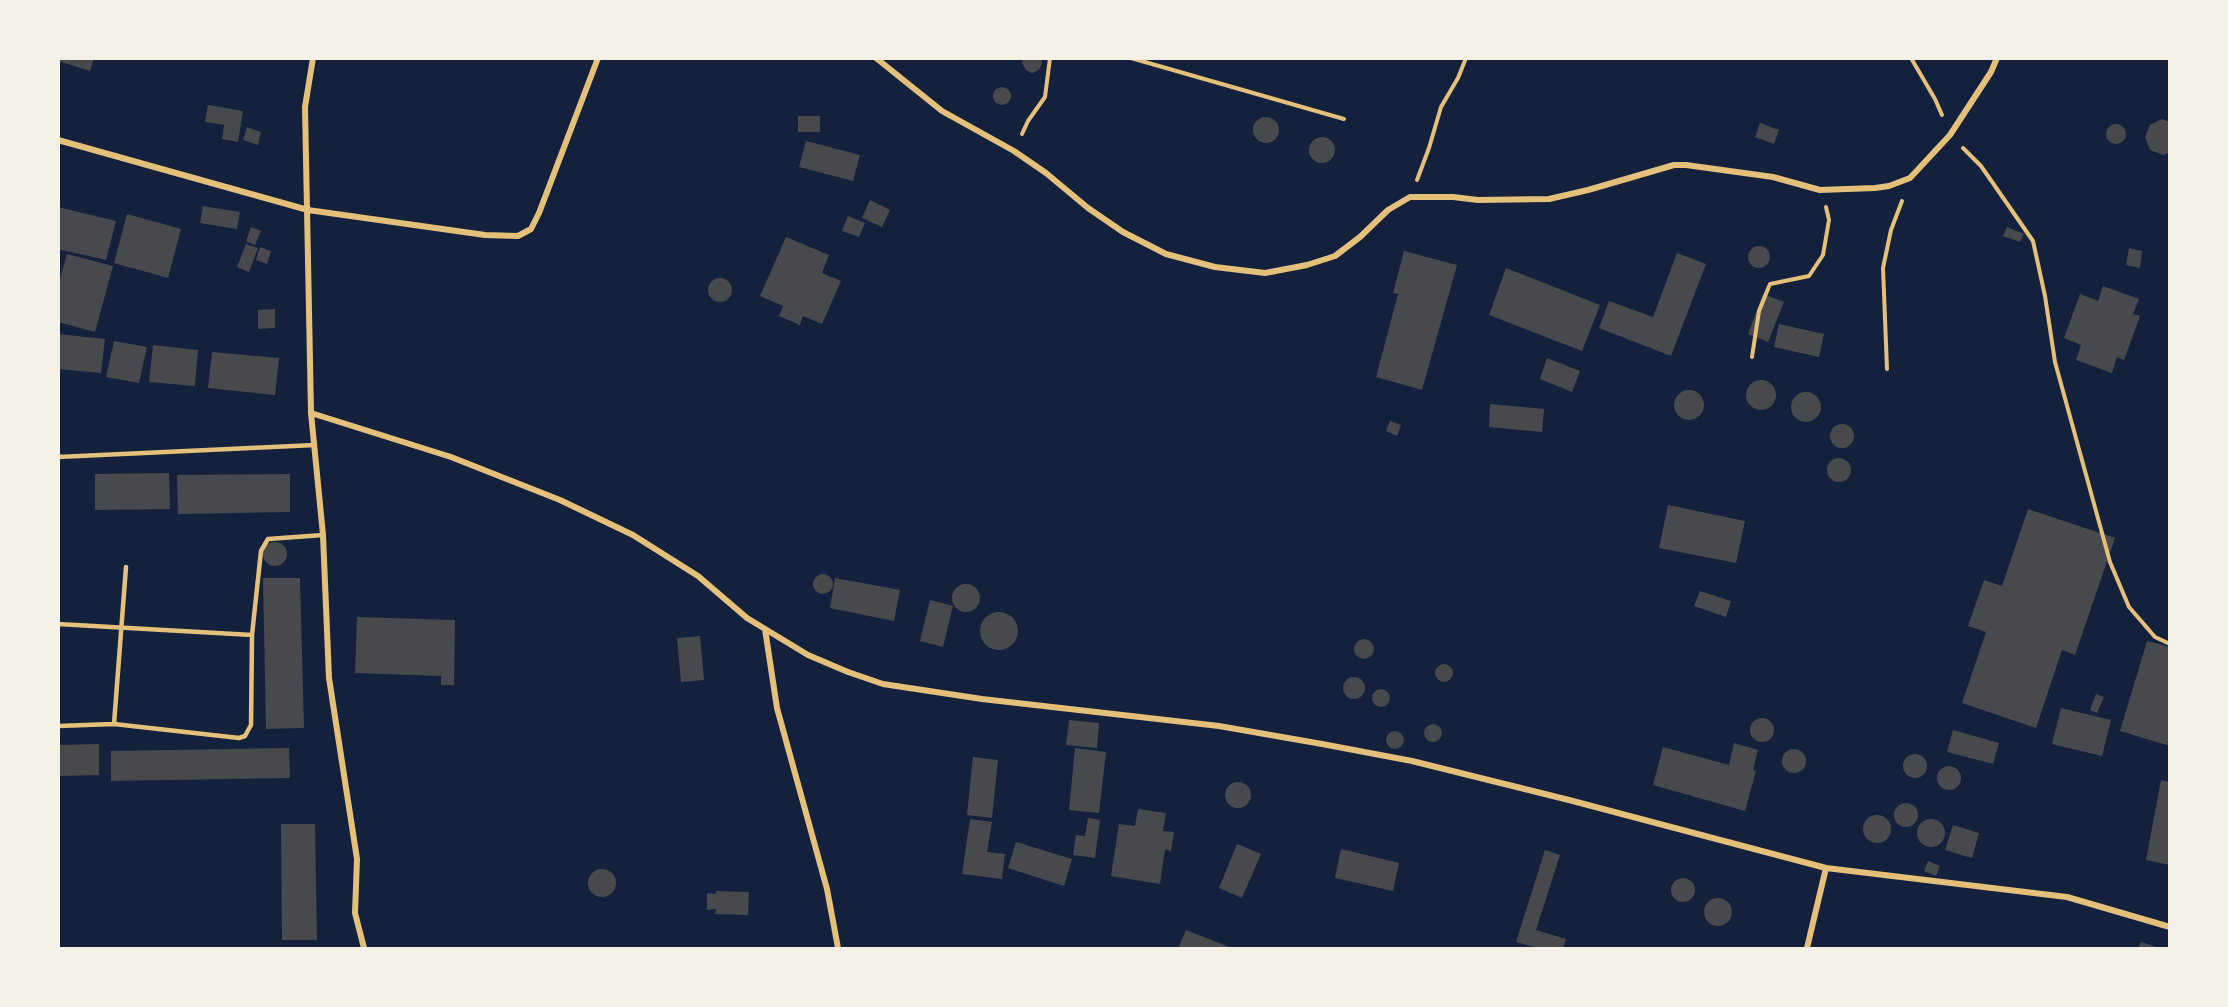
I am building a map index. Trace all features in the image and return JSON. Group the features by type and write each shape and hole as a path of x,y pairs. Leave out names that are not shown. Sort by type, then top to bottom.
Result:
{"street":[{"path":"313,58 305,107 311,412 322,535 329,678 357,859 355,913 364,948"},
{"path":"58,140 308,210 485,235 518,236 531,229 539,213 598,58"},
{"path":"876,58 942,111 1014,151 1123,232 1166,254 1215,267 1265,273 1307,265 1335,256 1360,237 1388,210 1410,197 1453,197 1478,200 1549,199 1674,165 1773,177 1820,190 1889,186 1910,178 1950,135 1991,72 1997,58"},
{"path":"311,412 451,457 560,500 633,535 698,576 747,618 808,655 883,684 982,699 1219,726 1412,761 1642,818 1826,868 2067,897 2169,927"},
{"path":"765,629 777,708 827,889 838,948"},
{"path":"1807,948 1826,868"}],"lane":[{"path":"58,457 315,445"},
{"path":"58,726 114,724 239,738 245,736 251,725 252,635 261,551 268,538 322,535"},
{"path":"114,724 126,567"},
{"path":"58,624 252,635"}],"path":[{"path":"1014,151 1028,121 1045,97 1050,58"},
{"path":"1131,58 1344,119"},
{"path":"1410,197 1441,107 1458,78 1466,58"},
{"path":"1911,58 1935,99 1950,135 1981,166 2033,241 2045,296 2055,362 2110,562 2129,607 2155,637 2169,644"},
{"path":"1887,369 1883,268 1891,230 1910,178"},
{"path":"1752,357 1759,311 1770,284 1809,276 1822,255 1829,220 1820,190"}],"building":[{"path":"58,58 94,58 90,71 58,61"},
{"path":"1024,58 1040,58 1042,63 1039,70 1032,73 1026,70 1022,63"},
{"path":"998,87 1006,87 1011,92 1009,103 998,105 993,100 993,92"},
{"path":"208,105 243,111 238,142 222,139 224,125 205,122"},
{"path":"798,116 820,116 820,132 798,132"},
{"path":"1266,117 1275,121 1279,130 1275,139 1266,143 1257,139 1253,130 1257,121"},
{"path":"2162,119 2170,122 2170,152 2163,155 2150,150 2145,137 2150,125"},
{"path":"1760,123 1779,130 1774,144 1755,137"},
{"path":"2116,124 2123,127 2126,134 2123,141 2116,144 2109,141 2106,134 2109,127"},
{"path":"247,127 261,132 258,145 243,140"},
{"path":"1322,137 1331,141 1335,150 1331,159 1322,163 1313,159 1309,150 1313,141"},
{"path":"806,141 860,155 853,181 799,167"},
{"path":"870,200 890,210 882,227 862,218"},
{"path":"203,206 240,212 237,229 200,223"},
{"path":"58,207 116,221 106,260 58,249"},
{"path":"127,214 181,229 168,278 114,263"},
{"path":"848,216 865,223 859,237 842,231"},
{"path":"251,227 261,231 255,245 246,241"},
{"path":"2007,227 2024,234 2020,242 2003,236"},
{"path":"786,237 829,255 822,273 841,281 822,324 803,316 800,325 779,316 783,306 760,296"},
{"path":"246,244 258,248 249,272 237,267"},
{"path":"1759,246 1767,249 1770,257 1767,265 1759,268 1751,265 1748,257 1751,249"},
{"path":"260,247 271,251 267,264 256,260"},
{"path":"2129,248 2142,251 2140,268 2126,265"},
{"path":"1404,251 1457,265 1422,390 1376,377 1398,294 1393,293"},
{"path":"1677,253 1706,264 1671,356 1599,328 1609,301 1653,317"},
{"path":"67,254 113,266 95,332 58,322 58,286"},
{"path":"1506,268 1600,305 1582,351 1489,315"},
{"path":"720,278 728,282 732,290 728,298 720,302 712,298 708,290 712,282"},
{"path":"2103,286 2139,299 2133,314 2140,316 2124,360 2117,357 2112,373 2076,360 2081,345 2064,338 2080,294 2098,301"},
{"path":"1763,294 1784,302 1768,342 1748,334"},
{"path":"275,309 275,328 258,329 258,310"},
{"path":"1779,324 1824,334 1819,357 1774,347"},
{"path":"58,334 105,339 101,373 58,369"},
{"path":"114,341 147,347 139,383 106,377"},
{"path":"153,345 198,350 195,386 149,382"},
{"path":"212,352 279,358 275,395 208,388"},
{"path":"1547,358 1580,371 1572,392 1540,379"},
{"path":"1761,380 1771,385 1776,395 1771,405 1761,410 1751,405 1746,395 1751,385"},
{"path":"1689,390 1695,391 1703,399 1703,411 1695,419 1689,420 1683,419 1675,411 1674,405 1675,399 1683,391"},
{"path":"1806,392 1816,397 1821,407 1816,417 1806,422 1796,417 1791,407 1796,397"},
{"path":"1490,404 1544,409 1542,432 1489,427"},
{"path":"1390,421 1401,425 1397,436 1386,431"},
{"path":"1842,424 1850,428 1854,436 1850,444 1842,448 1834,444 1830,436 1834,428"},
{"path":"1839,458 1844,459 1850,465 1850,475 1844,481 1839,482 1834,481 1828,475 1827,470 1828,465 1834,459"},
{"path":"169,473 170,509 95,510 95,474"},
{"path":"290,474 290,512 178,514 177,475"},
{"path":"1668,505 1745,521 1736,563 1659,548"},
{"path":"2028,509 2115,538 2075,655 2062,650 2036,728 1962,703 1986,632 1968,626 1984,580 2002,586"},
{"path":"270,542 280,542 287,549 287,559 280,566 270,566 263,559 263,549"},
{"path":"823,574 830,577 833,584 830,591 823,594 816,591 813,584 816,577"},
{"path":"263,578 300,578 304,728 266,729"},
{"path":"835,578 900,590 894,621 830,608"},
{"path":"966,584 976,588 980,598 976,608 966,612 956,608 952,598 956,588"},
{"path":"1700,591 1731,601 1726,617 1694,606"},
{"path":"930,600 953,606 943,647 920,641"},
{"path":"999,612 1012,618 1018,631 1012,644 999,650 986,644 980,631 986,618"},
{"path":"357,617 455,620 454,685 441,685 441,676 355,673"},
{"path":"700,636 704,680 681,682 677,638"},
{"path":"1364,639 1371,642 1374,649 1371,656 1364,659 1357,656 1354,649 1357,642"},
{"path":"2147,641 2170,647 2170,746 2120,731"},
{"path":"1440,664 1448,664 1453,669 1451,680 1440,682 1435,677 1435,669"},
{"path":"1350,677 1358,677 1365,684 1365,692 1358,699 1350,699 1343,692 1343,684"},
{"path":"1377,689 1385,689 1390,694 1388,705 1377,707 1372,702 1372,694"},
{"path":"2096,694 2104,697 2097,713 2090,710"},
{"path":"2061,708 2111,720 2102,756 2052,744"},
{"path":"1762,718 1770,722 1774,730 1770,738 1762,742 1754,738 1750,730 1754,722"},
{"path":"1069,720 1099,723 1097,748 1066,745"},
{"path":"1429,724 1437,724 1442,729 1440,740 1429,742 1424,737 1424,729"},
{"path":"1953,730 1999,743 1993,764 1947,752"},
{"path":"1391,731 1399,731 1404,736 1402,747 1391,749 1386,744 1386,736"},
{"path":"1734,743 1758,750 1753,770 1756,771 1745,811 1653,785 1663,747 1729,765"},
{"path":"99,744 99,775 58,776 58,745"},
{"path":"289,748 290,778 111,781 111,751"},
{"path":"1075,748 1106,752 1099,813 1069,810"},
{"path":"1794,749 1799,750 1805,756 1805,766 1799,772 1794,773 1789,772 1783,766 1782,761 1783,756 1789,750"},
{"path":"1915,754 1923,758 1927,766 1923,774 1915,778 1907,774 1903,766 1907,758"},
{"path":"973,757 998,760 992,818 967,815"},
{"path":"1949,766 1957,770 1961,778 1957,786 1949,790 1941,786 1937,778 1941,770"},
{"path":"2161,780 2170,782 2170,865 2146,860"},
{"path":"1238,782 1247,786 1251,795 1247,804 1238,808 1229,804 1225,795 1229,786"},
{"path":"1906,803 1914,807 1918,815 1914,823 1906,827 1898,823 1894,815 1898,807"},
{"path":"1138,809 1166,813 1163,831 1174,832 1171,851 1165,849 1160,884 1111,876 1119,824 1135,826"},
{"path":"1877,815 1887,819 1891,829 1887,839 1877,843 1867,839 1863,829 1867,819"},
{"path":"1088,818 1100,820 1095,858 1073,855 1076,835 1085,836"},
{"path":"970,819 992,822 987,852 1005,854 1002,879 962,874"},
{"path":"1931,819 1941,823 1945,833 1941,843 1931,847 1921,843 1917,833 1921,823"},
{"path":"281,824 315,824 317,940 282,940"},
{"path":"1953,825 1979,833 1972,858 1945,850"},
{"path":"1016,842 1072,859 1064,886 1008,868"},
{"path":"1237,844 1261,854 1242,898 1219,888"},
{"path":"1341,849 1399,863 1393,891 1335,878"},
{"path":"1545,850 1560,855 1536,930 1566,939 1563,948 1537,948 1516,942"},
{"path":"1928,861 1940,866 1936,876 1924,871"},
{"path":"602,869 612,873 616,883 612,893 602,897 592,893 588,883 592,873"},
{"path":"1683,878 1691,882 1695,890 1691,898 1683,902 1675,898 1671,890 1675,882"},
{"path":"716,891 749,892 748,915 715,914 716,909 707,910 707,893 716,894"},
{"path":"1718,898 1728,902 1732,912 1728,922 1718,926 1708,922 1704,912 1708,902"},
{"path":"1186,930 1232,948 1178,948"},
{"path":"2141,942 2160,948 2138,948"}]}
